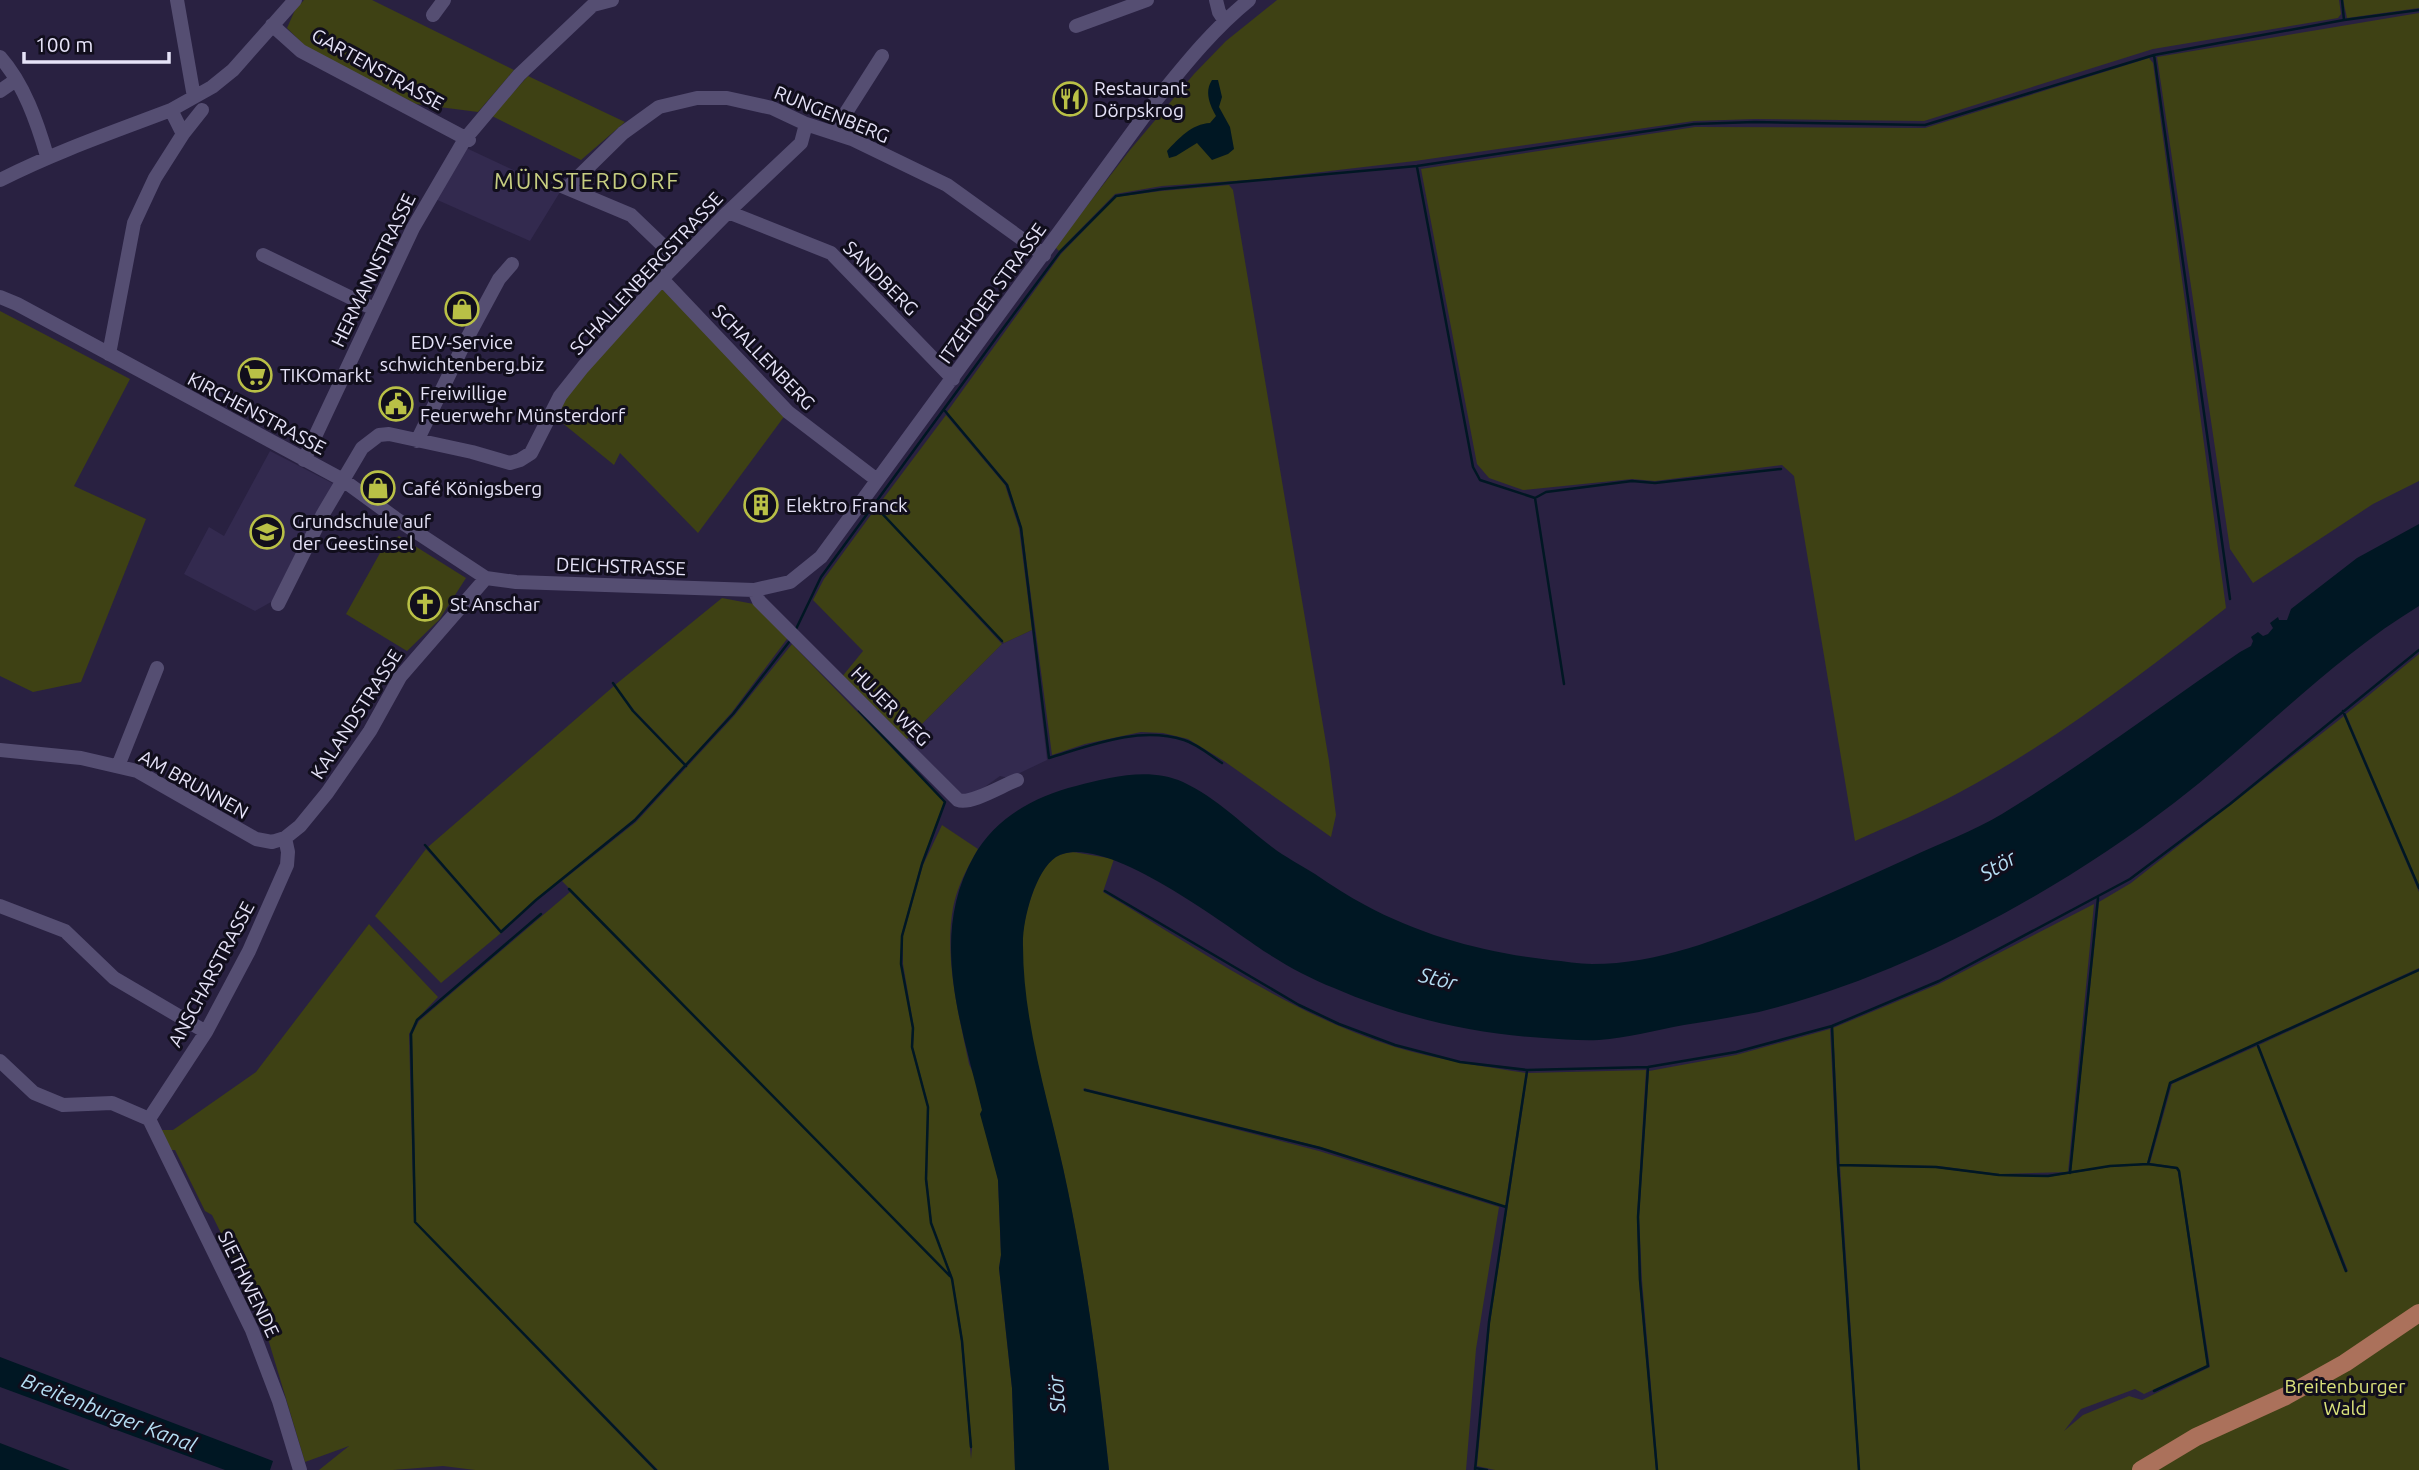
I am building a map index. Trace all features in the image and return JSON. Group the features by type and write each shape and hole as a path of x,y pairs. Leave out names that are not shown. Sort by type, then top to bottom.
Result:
{"main road":[{"path":"2141,1470 2196,1437 2250,1414 2345,1363 2419,1313"}],"street":[{"path":"177,0 194,97"},
{"path":"0,180 47,156 171,110 194,97 233,70 295,0"},
{"path":"433,15 444,0"},
{"path":"591,3 612,0"},
{"path":"1076,26 1147,0"},
{"path":"1216,0 1225,21"},
{"name":"ITZEHOER STRASSE","path":"754,590 790,582 821,557 1153,104 1195,52 1250,0"},
{"name":"HERMANNSTRASSE","path":"304,460 413,228 467,140 519,75 591,3"},
{"name":"GARTENSTRASSE","path":"272,25 301,51 467,140"},
{"path":"833,133 882,56"},
{"path":"0,57 16,80 40,130 47,156"},
{"path":"0,91 16,80"},
{"name":"RUNGENBERG","path":"679,261 631,215 563,186 623,133 659,107 697,98 727,99 772,108 806,124 852,139 947,185 1044,255"},
{"path":"171,110 183,134"},
{"path":"109,354 134,223 155,178 202,110"},
{"name":"SCHALLENBERGSTRASSE","path":"343,480 362,448 375,437 389,434 510,463 531,453 560,396 679,261 801,143 806,124"},
{"name":"SANDBERG","path":"728,212 831,253 953,379"},
{"path":"263,255 374,309"},
{"path":"417,440 499,279 512,264"},
{"name":"SCHALLENBERG","path":"662,279 799,423 877,480"},
{"name":"KIRCHENSTRASSE","path":"0,297 343,480 486,578"},
{"path":"278,604 343,480"},
{"name":"DEICHSTRASSE","path":"486,578 516,582 754,590"},
{"name":"KALANDSTRASSE","path":"285,838 300,827 327,793 370,731 400,677 486,578"},
{"name":"HUJER WEG","path":"754,590 759,601 958,800 971,801 1017,780"},
{"path":"118,765 157,668"},
{"name":"AM BRUNNEN","path":"0,750 82,758 118,765 137,771 256,839 272,842 285,838"},
{"name":"ANSCHARSTRASSE","path":"149,1119 206,1032 248,951 286,864 288,852 285,838"},
{"path":"0,905 65,931 114,978 206,1032"},
{"path":"0,1061 34,1093 63,1105 112,1102 149,1119"},
{"name":"SIETHWENDE","path":"149,1119 252,1330 279,1401 300,1470"}],"shaded area":[{"path":"462,146 560,192 530,241 433,198"},
{"name":"Grundschule auf der Geestinsel","path":"270,451 334,484 271,602 255,611 184,574 209,527 224,536"},
{"path":"1032,630 1047,760 1009,778 1000,776 972,796 961,798 903,743 1002,644"}],"green space":[{"path":"304,0 372,0 514,70 478,112 416,104 308,49 287,28 295,10"},
{"path":"1277,0 2339,0 2341,14 2338,18 2153,49 1924,121 1694,121 1415,161 1262,179 1162,186 1115,194 1059,251 1055,247 1130,150 1194,74 1226,41"},
{"path":"2343,0 2419,0 2419,8 2347,18"},
{"path":"2419,13 2419,481 2373,504 2253,583 2230,549 2157,57"},
{"path":"2149,58 2153,63 2226,608 2131,681 2032,750 1949,798 1855,841 1794,476 1782,465 1655,481 1632,479 1523,490 1489,478 1477,464 1421,169 1695,127 1925,128"},
{"path":"528,76 625,122 581,160 492,116"},
{"path":"1229,185 1233,190 1329,761 1336,815 1331,837 1224,761 1188,739 1163,733 1141,732 1085,744 1052,755 1022,528 1008,484 947,412 1061,254 1116,197"},
{"path":"662,289 786,414 698,533 620,453 614,465 555,417 565,396"},
{"path":"0,311 130,379 74,486 146,519 81,682 33,692 0,676"},
{"path":"946,415 1005,485 1019,528 1032,630 1004,643 877,507"},
{"path":"876,508 1002,644 903,743 841,678 863,651 813,600 824,579"},
{"path":"399,536 466,578 439,620 407,651 346,614 385,544"},
{"path":"722,598 759,605 790,635 732,712 686,764 634,710 615,685"},
{"path":"792,644 944,802 921,864 901,936 901,964 912,1028 911,1047 927,1106 928,1152 925,1179 931,1223 951,1276 562,881 636,822 734,716"},
{"path":"2419,654 2419,886 2346,714"},
{"path":"614,686 632,711 684,765 634,819 501,930 428,847"},
{"path":"2344,716 2419,892 2419,968 2170,1082 2147,1163 2071,1171 2099,902 2131,883"},
{"path":"942,825 978,849 963,878 953,908 951,967 969,1064 975,1078 998,1180 1001,1255 999,1268 1012,1388 1015,1470 658,1470 416,1222 412,1034 419,1021 570,892 952,1279 961,1341 971,1459 963,1341 953,1279 932,1223 927,1179 929,1107 913,1047 914,1028 903,964 903,936 923,865"},
{"path":"426,849 501,933 441,983 375,916"},
{"path":"1073,852 1114,859 1103,892 1245,978 1318,1017 1411,1052 1526,1073 1505,1206 1321,1147 1084,1088 1083,1090 1319,1151 1499,1207 1476,1349 1466,1470 1109,1470 1081,1261 1032,1036 1023,973 1023,932 1036,885 1053,859"},
{"path":"2094,904 2068,1172 2000,1174 1938,1166 1840,1164 1833,1028 1939,984"},
{"path":"369,924 438,997 417,1019 409,1034 414,1222 654,1470 475,1470 443,1466 393,1470 319,1470 349,1446 305,1462 260,1312 212,1215 205,1211 175,1150 168,1150 159,1130 173,1130 256,1072"},
{"name":"Breitenburger Wald","path":"2419,971 2419,1470 1860,1470 1840,1166 1936,1168 1999,1176 2048,1177 2110,1167 2148,1165 2176,1169 2207,1365 2144,1394 2135,1389 2081,1409 2064,1431 2083,1415 2129,1396 2142,1400 2210,1367 2180,1171 2177,1167 2150,1163 2172,1084 2257,1046 2345,1272 2348,1271 2259,1045"},
{"path":"1830,1029 1858,1470 1658,1470 1639,1217 1649,1071 1736,1055"},
{"path":"1646,1070 1637,1217 1639,1281 1656,1470 1495,1470 1477,1466 1490,1323 1528,1073"}],"water":[{"path":"1212,80 1218,80 1222,97 1219,107 1230,127 1234,149 1212,160 1197,143 1169,158 1167,151 1181,137 1197,126 1210,123 1216,116 1208,94"},
{"name":"Stör","path":"2419,524 2419,606 2386,627 2324,675 2174,803 2080,869 1976,928 1868,977 1813,997 1759,1012 1620,1038 1592,1040 1517,1036 1464,1028 1411,1016 1308,976 1267,953 1195,904 1132,868 1103,857 1077,852 1056,857 1042,873 1027,911 1023,936 1024,977 1033,1039 1081,1260 1109,1470 1015,1470 1012,1388 999,1268 1001,1255 998,1180 980,1114 982,1110 959,1014 951,950 953,918 960,887 974,856 993,830 1018,810 1061,790 1103,779 1143,774 1170,777 1207,796 1277,851 1365,905 1409,926 1455,942 1526,957 1592,964 1641,960 1688,948 1779,915 1957,837 2002,814 2251,646 2251,637 2258,632 2263,636 2268,634 2273,628 2270,623 2278,617 2279,620 2287,620 2291,609 2357,558"},
{"name":"Breitenburger Kanal","path":"0,1357 273,1461 270,1470 225,1470 0,1387"},
{"path":"0,1443 70,1470 0,1470"}],"waterway":[{"path":"2342,0 2344,20"},
{"path":"2230,599 2154,55 2344,20 2419,10"},
{"path":"796,629 821,577 996,338 1060,252 1116,196 1162,189 1417,166 1694,124 1755,122 1925,125 2154,55"},
{"path":"1417,167 1473,467 1480,480 1535,498 1546,492 1632,481 1655,483 1781,469"},
{"path":"945,411 1007,485 1021,528 1049,758 1116,739 1150,735 1184,740 1222,763"},
{"path":"1535,498 1564,684"},
{"path":"875,506 1002,641"},
{"path":"425,845 501,932 536,900 635,820 733,714 789,642"},
{"path":"1105,891 1299,1005 1339,1024 1395,1045 1460,1062 1527,1070 1648,1067 1736,1052 1832,1026 1939,981 2130,879 2230,804 2419,650"},
{"path":"613,683 633,711 686,766"},
{"path":"859,711 945,802 922,864 902,936 901,964 913,1028 912,1047 928,1107 926,1179 931,1223 952,1279 962,1341 971,1447"},
{"path":"2343,711 2419,888"},
{"path":"569,889 950,1276"},
{"path":"2070,1173 2098,898"},
{"path":"541,914 417,1020 411,1034 415,1222 656,1470"},
{"path":"2148,1164 2170,1083 2419,970"},
{"path":"1832,1026 1838,1165 1859,1470"},
{"path":"2258,1046 2346,1271"},
{"path":"1648,1067 1638,1217 1640,1280 1657,1470"},
{"path":"1475,1470 1489,1322 1527,1071"},
{"path":"1085,1090 1320,1148 1506,1207"},
{"path":"1838,1165 1936,1167 1999,1175 2048,1176 2110,1166 2148,1164 2177,1168 2208,1366 2154,1391"},
{"path":"1475,1468 1487,1470"}],"place":[{"name":"Restaurant Dörpskrog","path":"1070,99"},
{"name":"EDV-Service schwichtenberg.biz","path":"462,309"},
{"name":"TIKOmarkt","path":"255,375"},
{"name":"Freiwillige Feuerwehr Münsterdorf","path":"396,404"},
{"name":"Café Königsberg","path":"378,488"},
{"name":"Elektro Franck","path":"761,505"},
{"name":"Grundschule auf der Geestinsel","path":"267,532"},
{"name":"St Anschar","path":"425,604"}],"district":[{"name":"MÜNSTERDORF","path":"587,181"}]}
